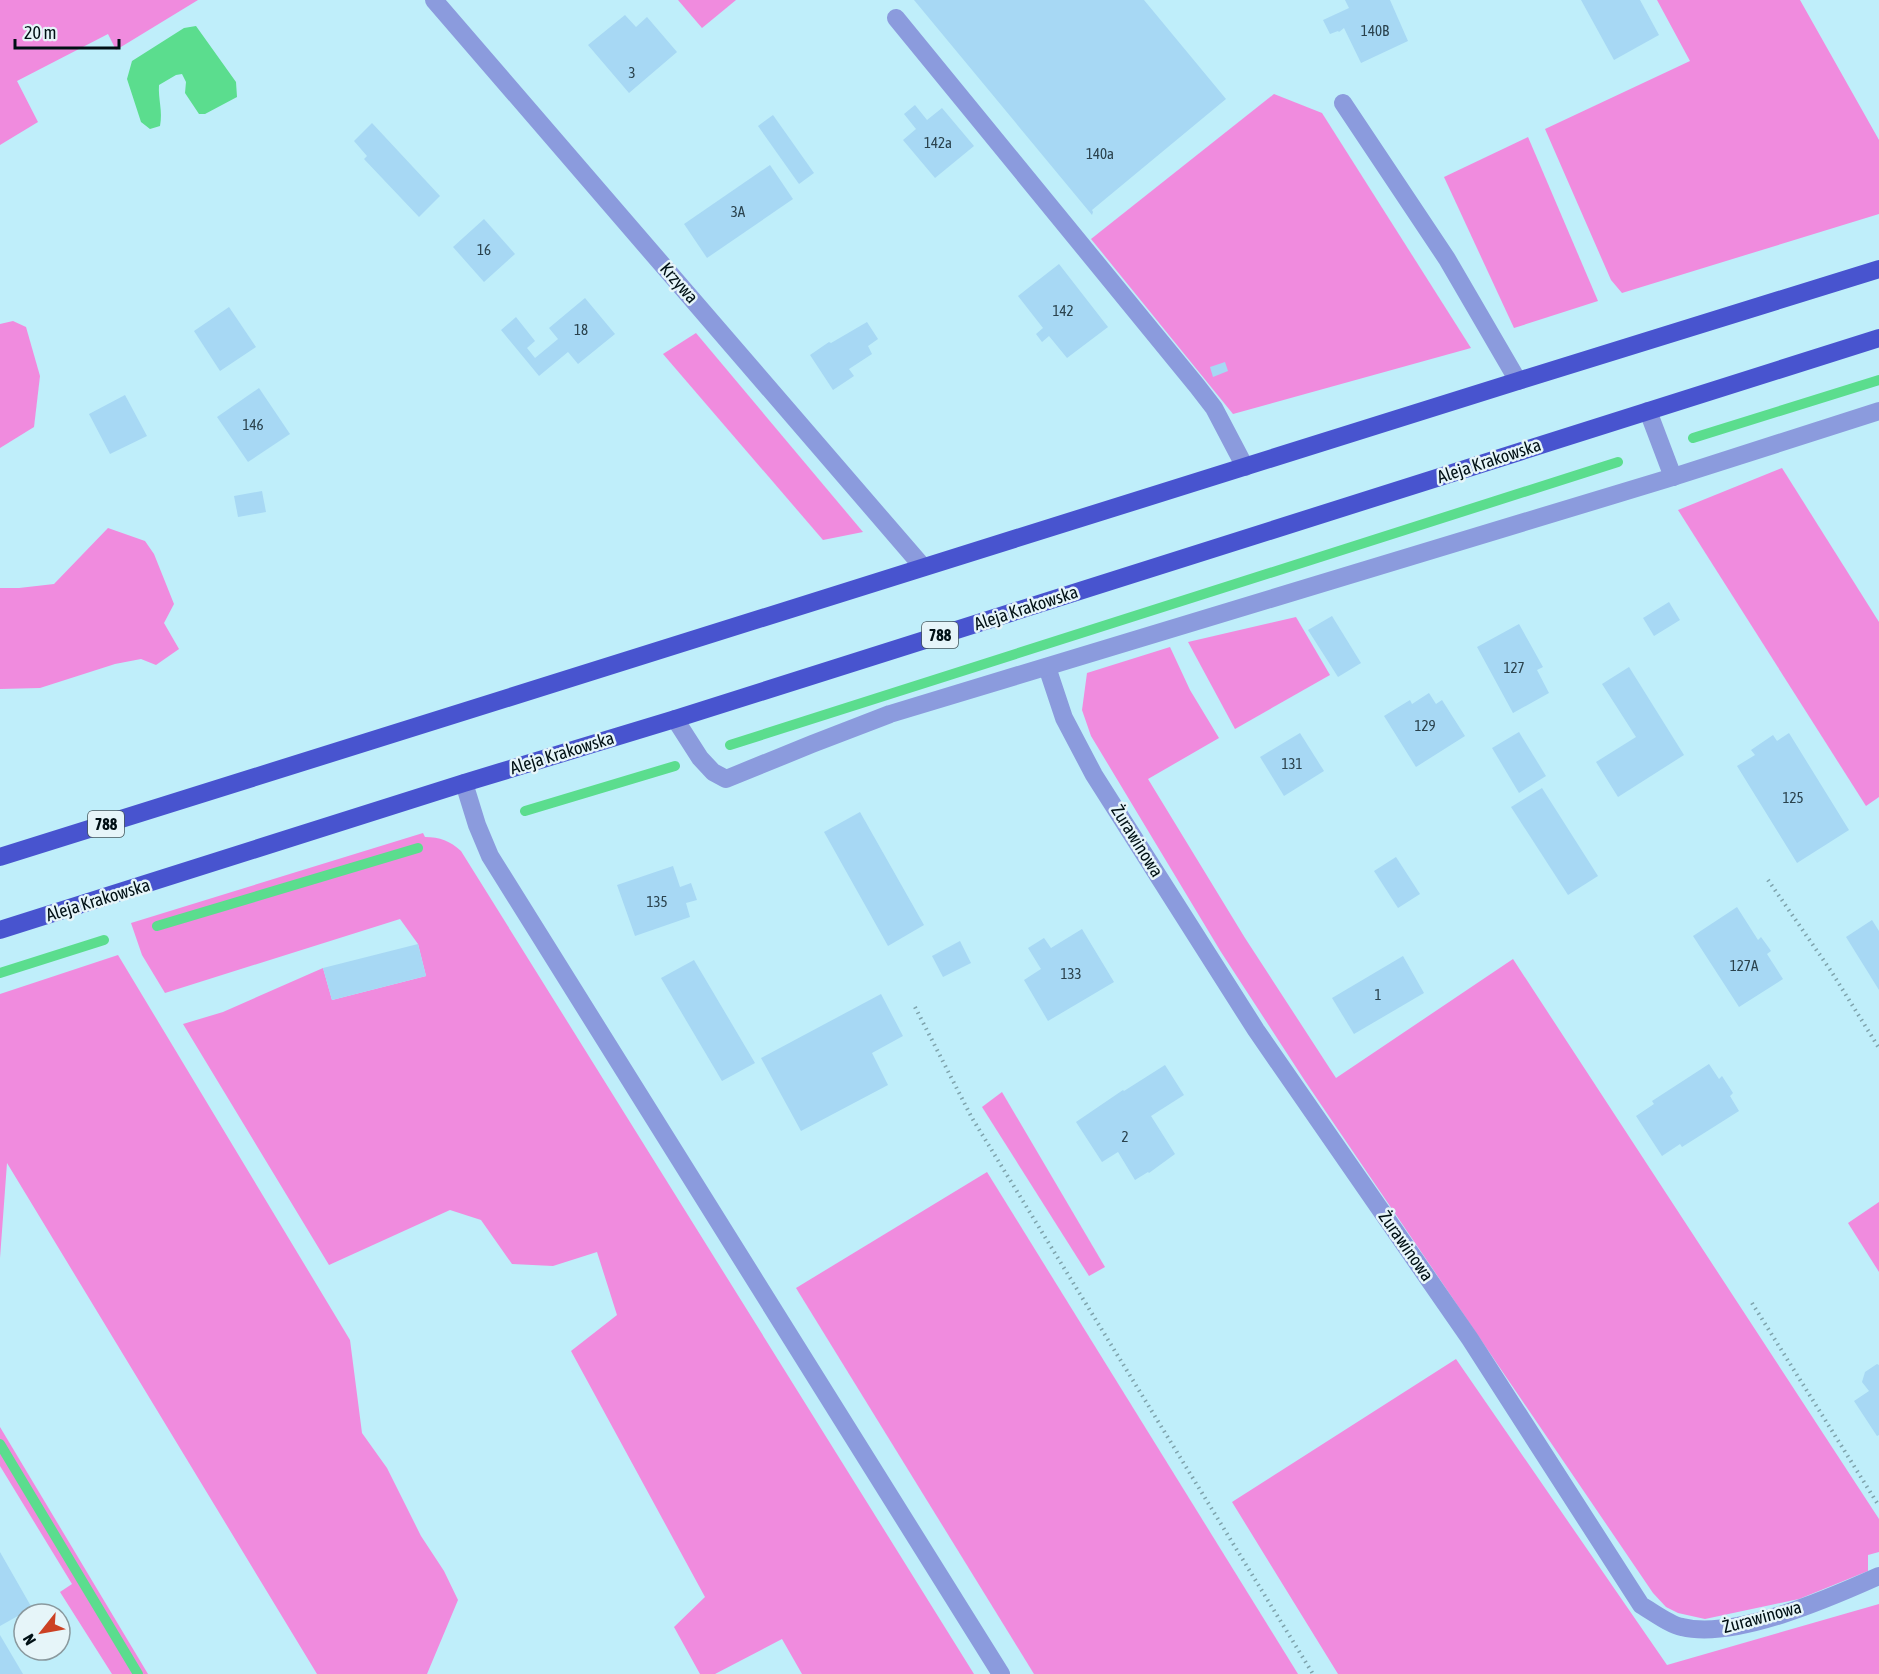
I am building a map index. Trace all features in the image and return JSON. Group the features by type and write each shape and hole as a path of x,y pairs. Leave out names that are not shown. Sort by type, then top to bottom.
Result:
{"main road":[{"name":"788","path":"0,858 1879,269"},
{"name":"Aleja Krakowska","path":"0,930 1879,338"}],"street":[{"name":"Krzywa","path":"434,0 923,567"},
{"path":"896,18 1197,386 1214,408 1245,466"},
{"path":"1343,103 1447,259 1518,381"},
{"path":"1648,411 1673,477"},
{"path":"675,719 700,758 713,772 726,779 890,714 1673,477 1879,411"},
{"name":"Żurawinowa","path":"1047,667 1064,718 1101,784 1256,1030 1470,1339 1641,1605 1680,1627 1714,1630 1757,1621 1828,1598 1879,1575"},
{"path":"464,783 477,825 490,856 1001,1674"}],"path":[{"path":"1768,880 1831,971 1879,1048"},
{"path":"915,1007 972,1118 1314,1674"},
{"path":"1752,1304 1879,1506"}],"shaded area":[{"path":"0,0 198,0 116,50 108,34 17,81 38,122 0,145"},
{"path":"678,0 736,0 702,28"},
{"path":"1657,0 1800,0 1879,140 1879,214 1622,293 1611,280 1545,129 1690,61"},
{"path":"196,26 236,82 237,97 205,114 199,114 185,93 186,82 182,74 176,75 159,85 160,126 150,129 141,122 127,79 132,61 184,28"},
{"path":"1274,94 1322,113 1471,348 1233,414 1091,239"},
{"path":"1528,137 1598,301 1514,328 1444,177"},
{"path":"13,321 26,327 40,376 34,427 0,448 0,324"},
{"path":"696,333 863,532 823,540 663,354"},
{"path":"1782,468 1879,622 1879,797 1866,806 1678,510"},
{"path":"108,528 145,541 154,554 174,604 164,623 179,649 156,665 141,659 115,664 40,688 0,689 0,588 54,584"},
{"path":"1296,617 1330,675 1235,729 1188,642"},
{"path":"1170,647 1190,690 1219,738 1148,779 1245,938 1336,1078 1513,959 1879,1519 1879,1552 1868,1555 1868,1571 1799,1599 1705,1619 1678,1613 1666,1607 1653,1593 1305,1081 1221,952 1091,736 1082,710 1087,673"},
{"path":"423,833 425,837 444,840 461,851 974,1674 802,1674 782,1639 715,1674 700,1674 674,1627 705,1597 571,1351 617,1315 597,1252 553,1266 512,1264 481,1220 450,1210 329,1265 183,1024 223,1012 323,968 332,1000 426,976 418,944 400,919 165,993 142,955 131,923"},
{"path":"118,955 350,1340 362,1433 387,1468 421,1536 444,1571 458,1600 427,1674 317,1674 7,1163 0,1258 0,994"},
{"path":"1002,1092 1105,1267 1089,1276 982,1107"},
{"path":"987,1172 1298,1674 1034,1674 796,1288"},
{"path":"1879,1202 1879,1272 1848,1223"},
{"path":"1456,1359 1667,1665 1879,1604 1879,1674 1338,1674 1232,1502"},
{"path":"0,1427 148,1674 112,1674 72,1611 72,1602 66,1602 60,1592 72,1584 0,1466"}],"building":[{"path":"914,0 1144,0 1226,99 1092,210 1092,215"},
{"path":"1345,0 1390,0 1408,41 1361,63 1344,28 1330,34 1323,20 1349,8"},
{"path":"1581,0 1640,0 1659,35 1614,60"},
{"path":"625,15 636,27 647,17 677,52 629,93 588,45"},
{"path":"915,105 927,120 942,108 974,146 935,178 903,140 916,129 904,114"},
{"path":"773,115 814,173 799,184 758,126"},
{"path":"372,123 440,196 419,217 364,159 367,156 354,141"},
{"path":"770,165 793,199 707,258 684,224"},
{"path":"484,219 515,254 484,282 453,247"},
{"path":"1059,264 1108,327 1067,358 1049,336 1042,342 1036,334 1043,328 1018,296"},
{"path":"585,298 615,334 578,364 568,352 539,376 501,330 516,317 535,341 527,348 535,358 558,339 549,328"},
{"path":"229,307 256,347 220,371 194,331"},
{"path":"867,322 878,339 868,346 872,354 849,369 854,376 833,390 810,355"},
{"path":"1225,362 1228,371 1213,377 1210,367"},
{"path":"259,388 290,434 248,462 217,417"},
{"path":"125,395 147,436 110,454 89,414"},
{"path":"262,491 266,512 238,517 234,496"},
{"path":"1669,602 1680,620 1654,636 1643,618"},
{"path":"1332,616 1361,663 1338,677 1308,630"},
{"path":"1519,624 1543,667 1537,670 1549,693 1513,713 1477,647"},
{"path":"1629,667 1684,755 1618,797 1596,762 1636,737 1602,684"},
{"path":"1429,693 1436,704 1442,700 1465,736 1416,767 1384,716 1410,700 1412,704"},
{"path":"1519,732 1546,776 1519,793 1492,748"},
{"path":"1300,733 1324,771 1284,796 1260,757"},
{"path":"1789,733 1849,830 1797,863 1737,766 1755,755 1751,750 1773,735 1777,741"},
{"path":"1542,788 1598,876 1568,895 1511,807"},
{"path":"860,812 924,925 888,946 824,832"},
{"path":"1396,857 1420,894 1398,908 1374,871"},
{"path":"673,866 680,887 691,883 697,900 686,903 690,917 635,936 617,885"},
{"path":"1737,907 1758,940 1761,937 1771,951 1767,954 1783,979 1739,1007 1693,936"},
{"path":"1872,920 1879,931 1879,990 1846,937"},
{"path":"1082,929 1114,982 1048,1021 1024,980 1041,969 1028,948 1044,938 1051,948"},
{"path":"960,941 971,963 943,977 932,956"},
{"path":"418,944 426,976 332,1000 323,968"},
{"path":"1403,956 1424,993 1354,1034 1332,998"},
{"path":"694,960 755,1063 722,1081 661,978"},
{"path":"881,994 903,1036 872,1053 888,1085 801,1131 761,1058"},
{"path":"1709,1064 1719,1079 1722,1076 1733,1093 1730,1096 1739,1111 1682,1147 1680,1144 1662,1156 1636,1116 1654,1104 1652,1101"},
{"path":"1165,1065 1184,1095 1151,1116 1175,1154 1135,1180 1118,1152 1102,1162 1076,1122"},
{"path":"1879,1365 1879,1435 1877,1436 1854,1401 1869,1391 1862,1382 1865,1372"},
{"path":"0,1552 29,1602 12,1602 12,1619 0,1626"},
{"path":"0,1635 12,1655 12,1662 16,1662 23,1674 0,1674"}],"waterway":[{"path":"1693,438 1879,380"},
{"path":"730,745 1618,462"},
{"path":"525,811 675,766"},
{"path":"157,926 418,848"},
{"path":"0,973 104,940"},
{"path":"0,1444 138,1674"}]}
